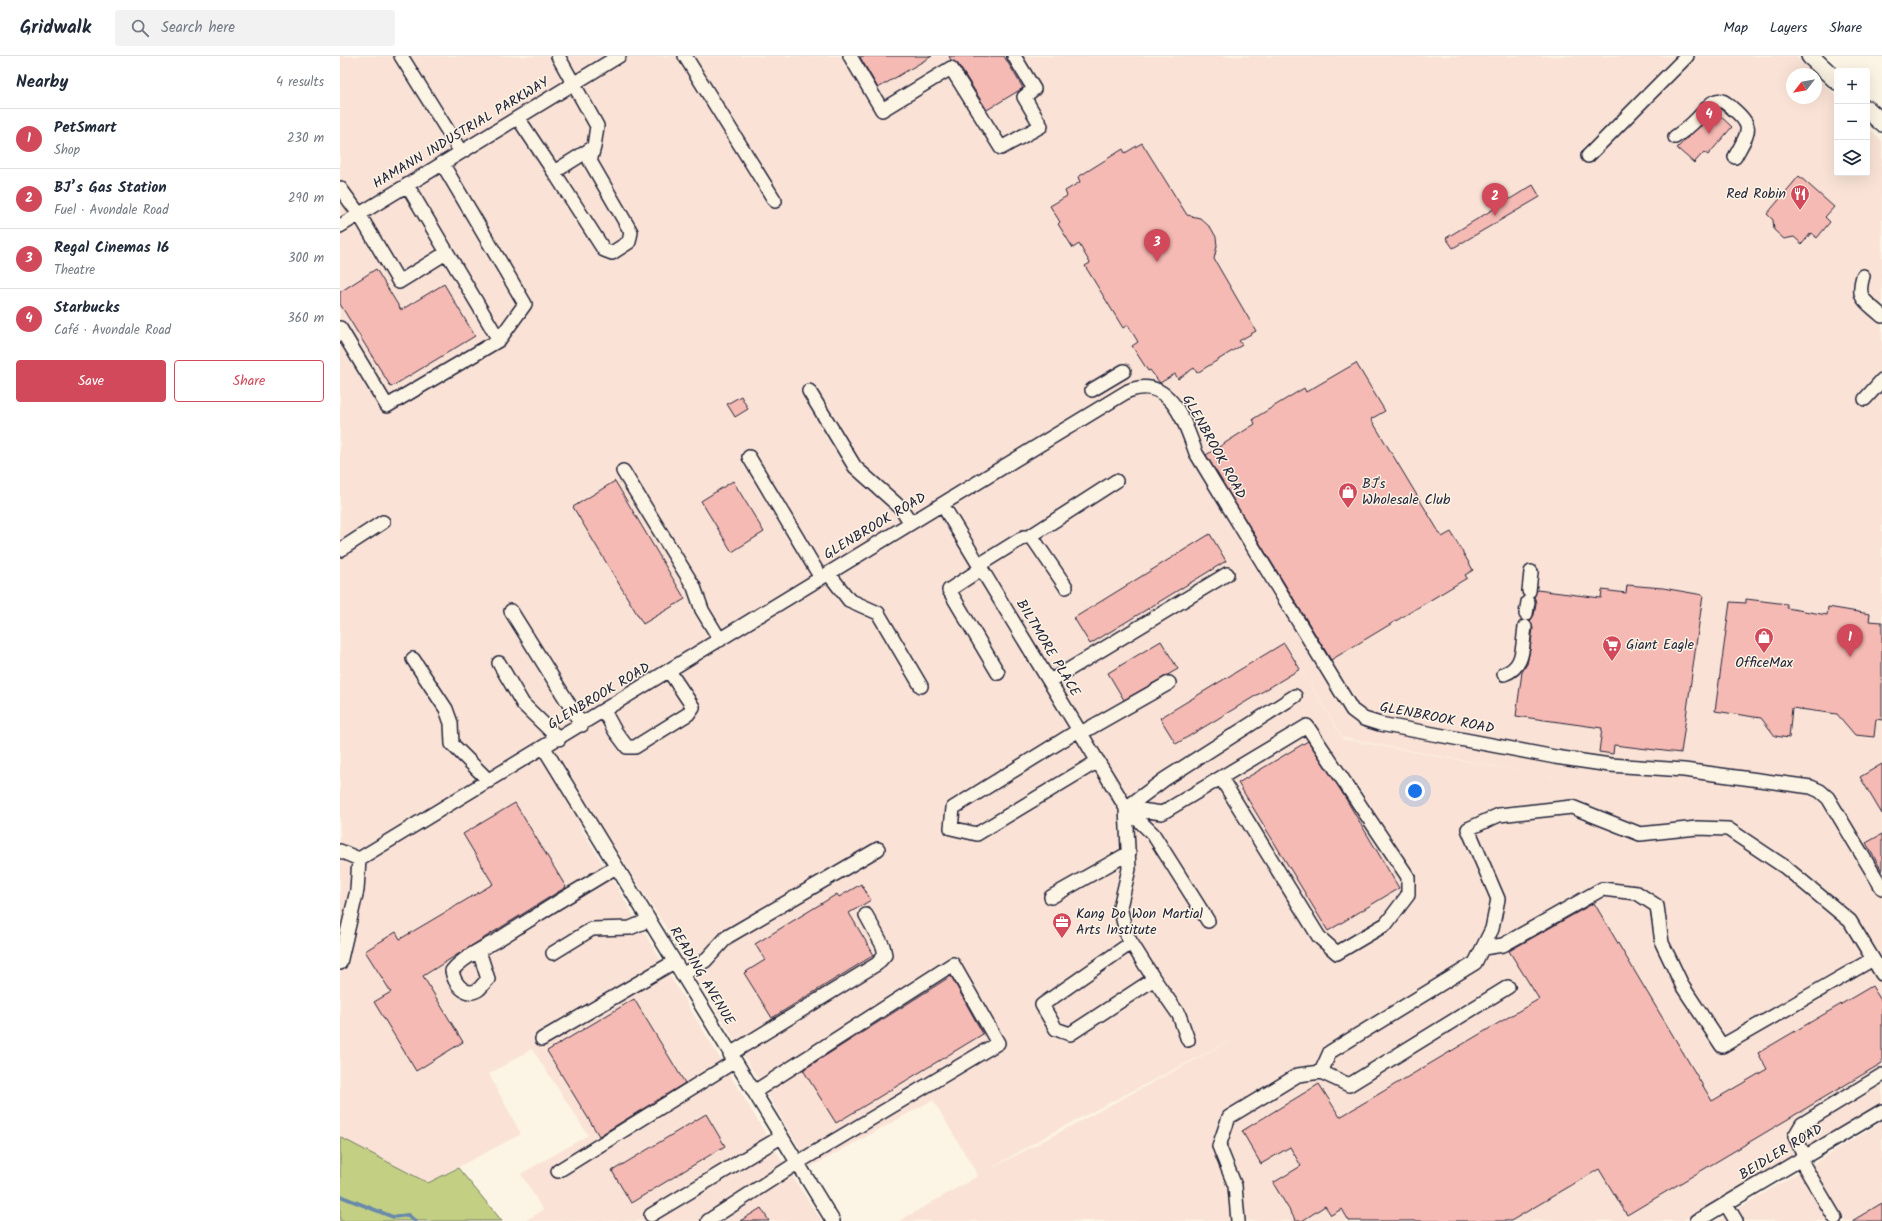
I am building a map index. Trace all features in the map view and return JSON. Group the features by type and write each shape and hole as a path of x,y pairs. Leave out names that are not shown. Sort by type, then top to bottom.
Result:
{"main road":[{"path":"1810,56 1834,78"},
{"path":"1870,112 1882,123"}],"street":[{"path":"401,56 461,152"},
{"path":"518,118 604,250 612,253 629,242 631,232 590,161 597,126 558,56"},
{"name":"HAMANN INDUSTRIAL PARKWAY","path":"340,226 619,56"},
{"path":"685,56 775,200"},
{"path":"850,56 882,110 951,68 1001,148 1041,126 1024,97 1034,89 1014,56"},
{"path":"1588,156 1688,56"},
{"path":"1675,137 1693,125 1709,105 1716,101 1724,101 1744,118 1748,124 1748,130 1735,157"},
{"path":"554,172 594,146"},
{"path":"340,328 387,406 499,340 525,304 442,163"},
{"path":"407,185 499,340"},
{"path":"340,188 348,202 359,214 399,282 446,253"},
{"path":"1863,276 1859,289 1861,296 1882,316"},
{"path":"1092,390 1124,371"},
{"path":"1865,399 1882,380"},
{"name":"GLENBROOK ROAD","path":"359,859 559,739 1128,391 1141,388 1155,389 1170,399 1183,418 1196,452 1332,679 1352,710 1358,715 1364,719 1380,724 1555,757 1610,765 1684,770 1811,787 1820,791 1828,798 1882,888"},
{"path":"809,391 855,467 901,508 911,523"},
{"path":"749,457 825,576 849,600 878,613 921,686"},
{"path":"623,471 694,587 702,610 720,640"},
{"path":"998,673 949,590 1024,537 1029,537 1116,481"},
{"name":"BILTMORE PLACE","path":"942,504 1126,808"},
{"path":"340,550 383,522"},
{"path":"1029,537 1034,540 1066,587"},
{"path":"1504,674 1517,666 1521,655 1531,572"},
{"path":"1050,681 1227,574"},
{"path":"511,611 582,725"},
{"path":"413,659 446,709 451,723 452,744 489,781"},
{"path":"499,663 523,704 559,739"},
{"path":"604,711 615,731 628,747 635,747 688,714 693,707 669,671"},
{"path":"1098,761 977,834 951,828 953,808 1080,732 1169,683"},
{"path":"1126,808 1164,779 1295,696"},
{"path":"1126,808 1162,813 1307,726 1408,877 1408,895 1386,924 1337,953 1319,937 1221,778"},
{"name":"READING AVENUE","path":"544,748 832,1221"},
{"path":"1321,1072 1330,1052 1475,963 1492,929 1498,899 1468,829 1499,815 1572,807 1640,834 1698,828 1728,829 1785,866 1850,921 1882,974"},
{"path":"1126,808 1130,868 1120,907 1127,936 1179,1015 1188,1040"},
{"path":"1126,808 1153,834 1208,921"},
{"path":"682,975 705,961 727,937 878,849"},
{"path":"340,851 359,859"},
{"path":"1051,897 1129,853"},
{"path":"340,859 359,859"},
{"path":"340,962 357,890 359,859"},
{"path":"479,951 616,867"},
{"path":"1483,948 1503,945 1602,889 1638,893 1657,906 1662,943 1683,987 1722,1046 1873,959"},
{"path":"558,1171 877,964 885,955 883,946 866,915"},
{"path":"553,953 592,929 630,928 649,920"},
{"path":"1131,943 1042,1005 1056,1029 1070,1034 1154,979"},
{"path":"542,1039 674,962"},
{"path":"708,1221 797,1163 998,1043 953,964 754,1092"},
{"path":"1238,1221 1236,1186 1219,1146 1229,1117 1298,1075 1321,1072 1349,1085 1508,987"},
{"path":"1836,1218 1802,1158 1795,1136 1802,1124 1882,1075"},
{"name":"BEIDLER ROAD","path":"1697,1221 1882,1111"},
{"path":"651,1215 781,1137"},
{"path":"1726,1204 1736,1221"}],"shaded area":[{"path":"340,56 1796,56 1808,68 1786,68 1786,104 1822,104 1822,82 1834,94 1834,176 1870,176 1870,130 1882,141 1882,1102 1682,1221 899,1221 978,1176 933,1100 811,1167 672,937 595,817 580,826 781,1159 822,1221 525,1221 543,1210 521,1174 588,1135 532,1049 489,1074 521,1134 428,1183 340,1137","holes":["1276,628 1343,738 1553,777 1343,739","1241,1035 994,1167 1055,1131"]},
{"path":"1882,1122 1882,1221 1717,1221 1779,1184"}],"green space":[{"path":"340,1137 428,1183 458,1168 502,1221 340,1221"}],"building":[{"path":"932,56 878,88 860,57"},
{"path":"949,56 1004,56 1023,88 987,110 958,64 951,60"},
{"path":"1715,111 1732,127 1708,155 1704,152 1694,163 1677,148"},
{"path":"1142,143 1187,215 1200,218 1211,228 1216,237 1217,246 1214,259 1256,331 1239,341 1242,345 1197,373 1194,368 1178,379 1175,374 1160,383 1150,370 1148,371 1132,346 1138,342 1128,325 1123,328 1085,266 1090,263 1079,244 1073,248 1058,224 1060,222 1050,206 1067,196 1065,191 1080,182 1078,177 1123,149 1125,153"},
{"name":"Red Robin","path":"1799,176 1834,207 1825,217 1830,222 1817,238 1811,233 1802,244 1794,237 1784,239 1774,230 1773,220 1767,214"},
{"path":"1533,185 1540,197 1453,248 1446,238"},
{"path":"376,269 401,310 444,284 475,336 391,387 340,304 340,292"},
{"path":"1356,363 1385,411 1371,419 1442,537 1451,532 1473,570 1465,575 1467,578 1331,660 1206,455 1255,424 1253,419 1304,388 1306,392"},
{"path":"741,396 748,409 735,417 727,404"},
{"path":"615,481 685,599 643,624 573,507"},
{"path":"733,481 764,532 732,552 701,501"},
{"path":"1210,534 1226,561 1090,644 1074,618"},
{"path":"1627,585 1663,588 1703,595 1681,753 1614,745 1613,754 1599,752 1602,728 1516,716 1522,672 1527,664 1530,650 1533,628 1530,621 1534,615 1536,603 1534,597 1537,590 1601,598 1602,590 1626,593"},
{"path":"1746,599 1787,604 1787,608 1827,615 1828,607 1870,614 1869,621 1882,622 1882,720 1876,719 1874,737 1855,735 1837,714 1792,708 1789,738 1775,736 1761,718 1715,711 1730,602 1746,603"},
{"path":"1161,641 1178,669 1124,700 1108,673"},
{"path":"1284,643 1300,669 1176,744 1160,718"},
{"path":"1308,741 1340,789 1399,888 1328,931 1238,783"},
{"path":"1882,764 1882,814 1860,777"},
{"path":"515,803 566,887 423,976 463,1042 416,1071 374,1002 391,992 365,951 396,932 400,939 493,884 463,834"},
{"path":"1882,834 1882,871 1866,843"},
{"path":"861,884 871,900 849,913 874,955 772,1018 744,973 765,960 755,944 837,894 839,897"},
{"path":"1594,903 1712,1101 1767,1069 1758,1053 1872,986 1882,1002 1882,1063 1627,1215 1599,1169 1511,1221 1349,1221 1342,1209 1331,1215 1325,1206 1302,1221 1296,1221 1273,1183 1301,1166 1290,1147 1261,1164 1242,1131 1319,1084 1340,1117 1539,999 1509,951"},
{"path":"951,976 983,1034 836,1123 803,1070"},
{"path":"634,999 685,1083 599,1136 547,1051"},
{"path":"706,1114 725,1146 631,1203 612,1171"},
{"path":"1882,1203 1882,1221 1852,1221"},
{"path":"761,1208 769,1221 740,1221"}],"waterway":[{"path":"340,1196 393,1217 408,1215 415,1221"}],"place":[{"name":"Starbucks","path":"1709,134"},
{"name":"Red Robin","path":"1800,211"},
{"name":"BJ’s Gas Station","path":"1495,216"},
{"name":"Regal Cinemas 16","path":"1157,262"},
{"name":"BJ's Wholesale Club","path":"1348,509"},
{"name":"OfficeMax","path":"1764,654"},
{"name":"PetSmart","path":"1850,657"},
{"name":"Giant Eagle","path":"1612,662"},
{"name":"Kang Do Won Martial Arts Institute","path":"1062,939"}]}
